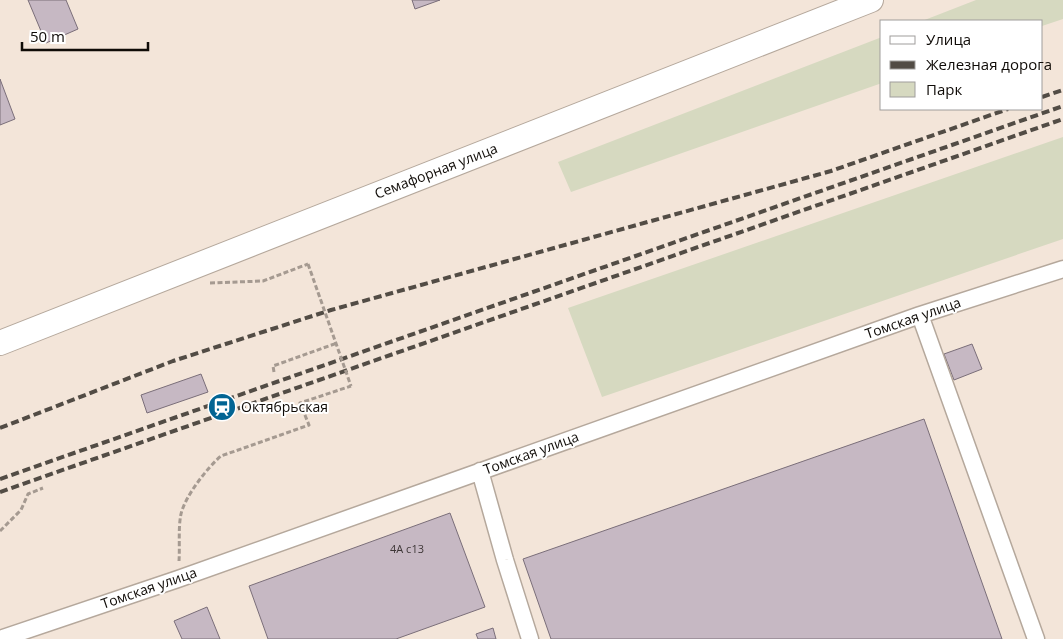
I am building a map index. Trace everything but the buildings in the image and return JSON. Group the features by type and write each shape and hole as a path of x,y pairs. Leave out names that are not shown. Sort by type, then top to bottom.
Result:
{"highway":[{"name":"Семафорная улица","path":"0,343 871,0"}],"street":[{"name":"Томская улица","path":"0,639 178,579 920,315 1063,269"},
{"path":"920,315 1036,639"},
{"path":"480,471 530,639"}],"path":[{"path":"178,579 181,514 187,500 212,464 222,456 309,425 300,403 351,386 308,264 262,281"},
{"path":"274,372 273,366 337,343"},
{"path":"0,531 21,510 28,494 43,488"}],"green space":[{"path":"976,0 1063,0 1063,19 1043,26 1043,20 925,20"},
{"path":"880,38 880,84 571,192 558,162"},
{"path":"1063,137 1063,239 602,397 568,308"}],"railway":[{"path":"1043,97 1063,90"},
{"path":"0,479 1063,106"},
{"path":"0,428 173,361 331,310 831,171 1005,110"},
{"path":"0,492 1063,119"}],"place":[{"name":"Октябрьская","path":"222,407"}]}
